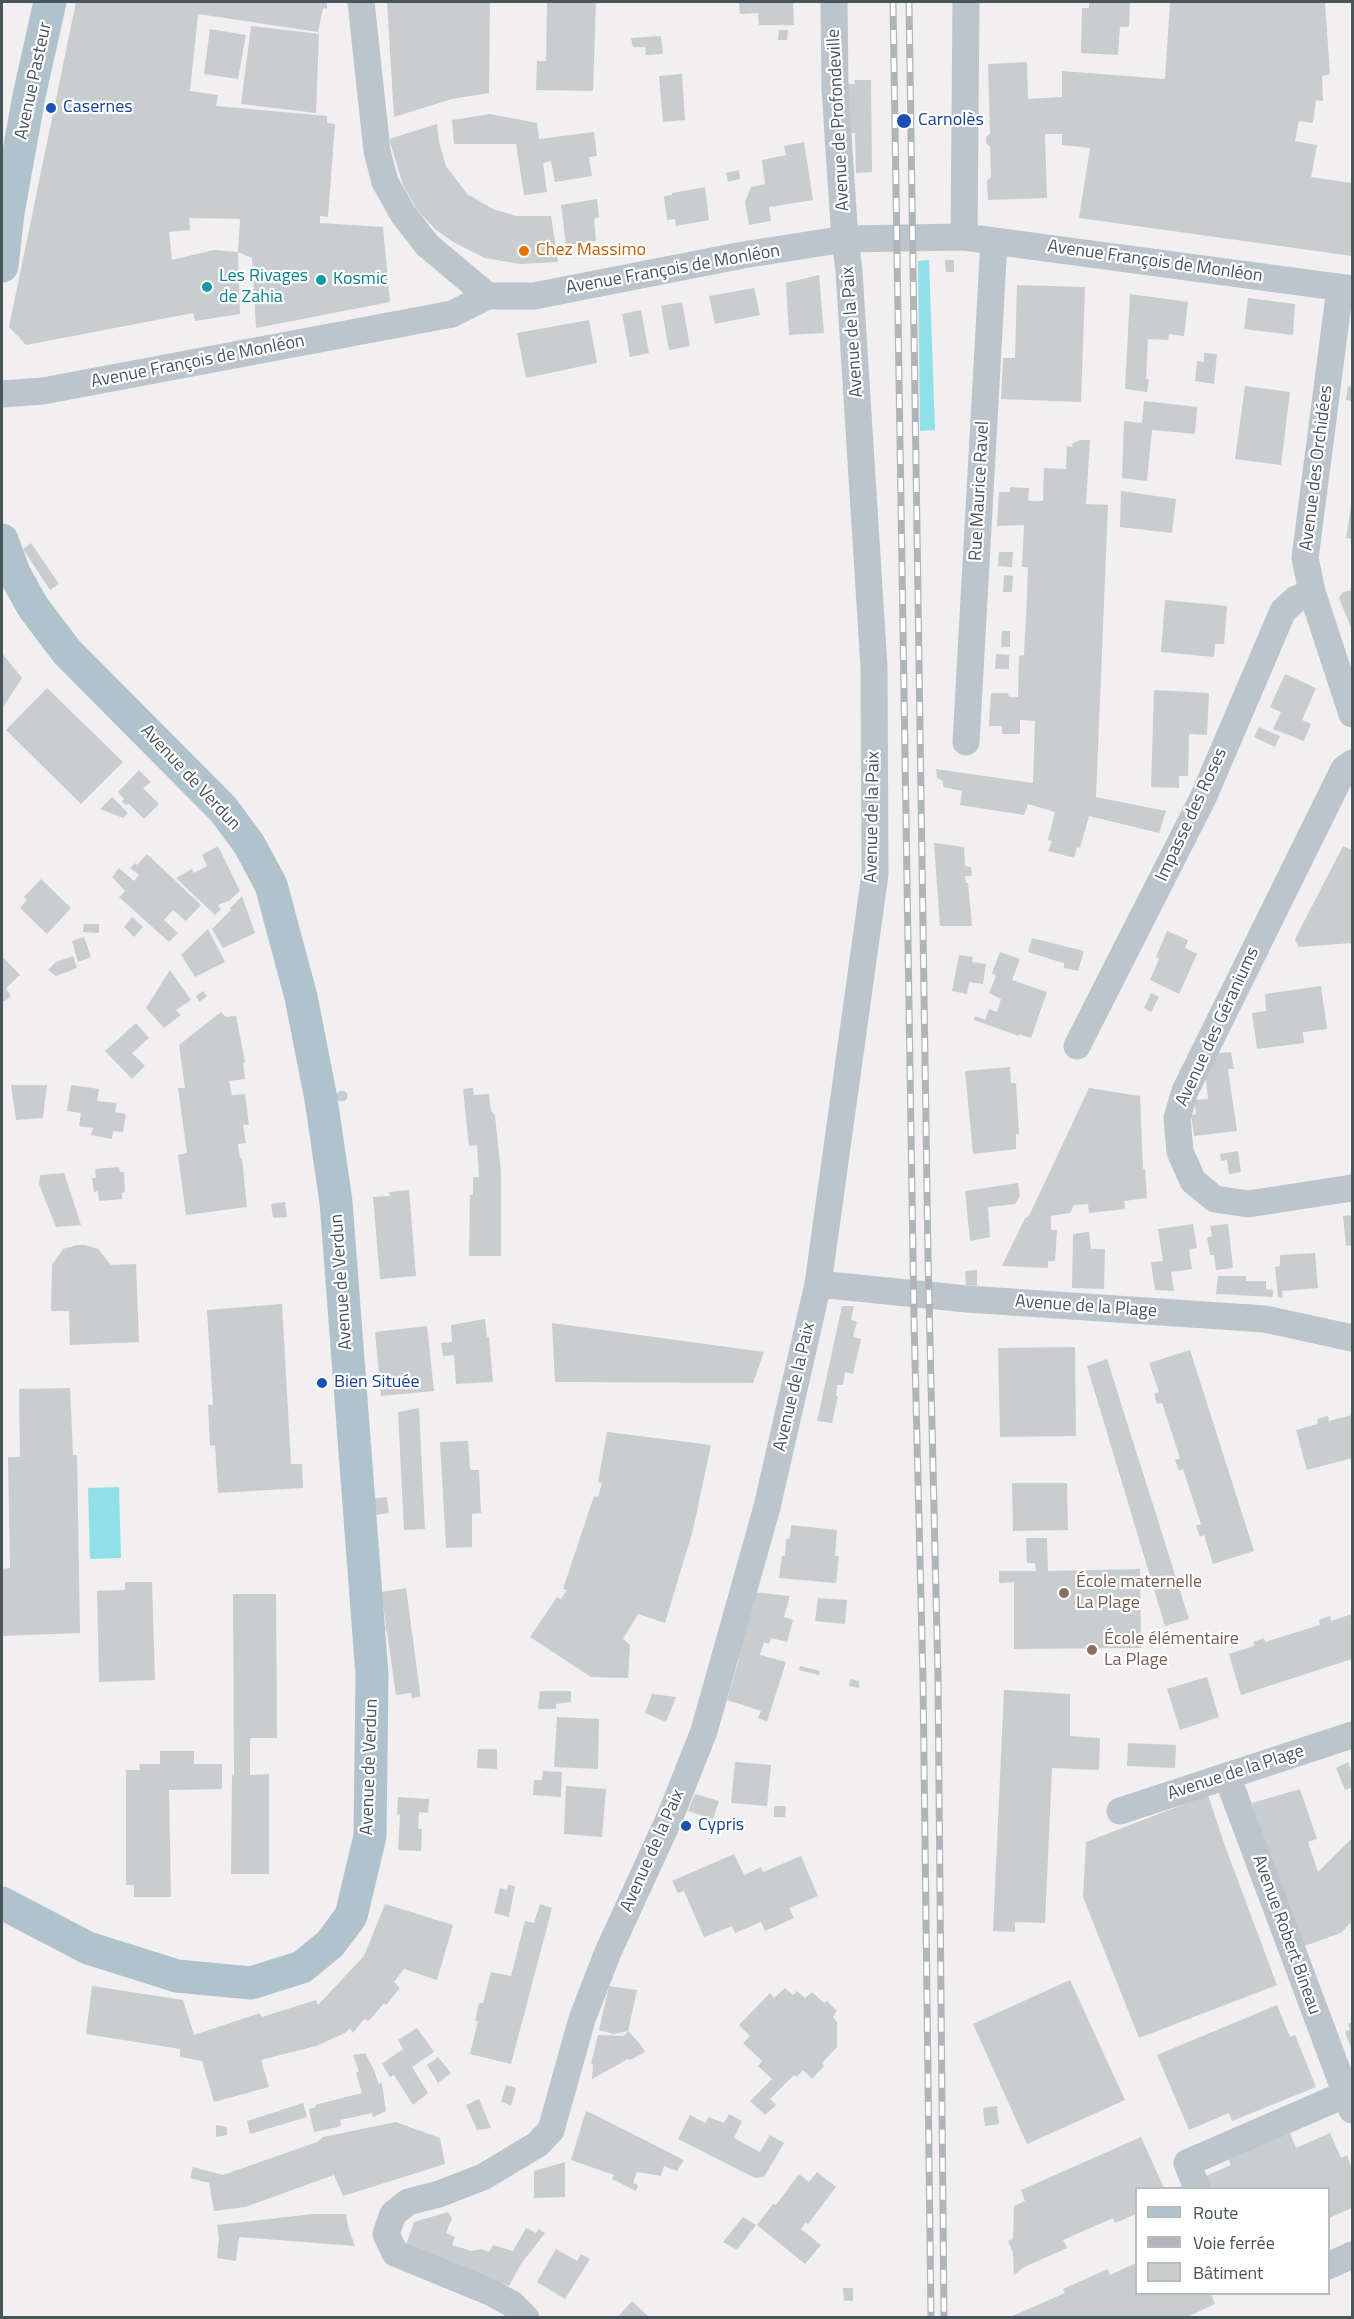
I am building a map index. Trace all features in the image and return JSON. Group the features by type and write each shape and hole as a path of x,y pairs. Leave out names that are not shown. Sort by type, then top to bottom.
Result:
{"main road":[{"name":"Avenue Pasteur","path":"2,266 8,213 29,96 50,2"},
{"name":"Avenue de Verdun","path":"2,540 14,573 33,607 67,652 223,809 249,844 271,885 301,997 321,1099 336,1202 372,1675 370,1836 351,1917 330,1944 302,1967 250,1983 177,1976 88,1948 2,1903"}],"street":[{"path":"361,2 377,151 385,182 403,214 427,245 488,296"},
{"name":"Avenue de Profondeville","path":"834,2 835,87 845,239"},
{"path":"964,237 966,2"},
{"name":"Avenue François de Monléon","path":"2,394 43,391 452,314 488,296 534,296 743,255 845,239 964,237 1346,289"},
{"name":"Avenue de la Paix","path":"526,2318 512,2304 490,2292 395,2253 386,2234 393,2214 408,2202 439,2194 483,2177 538,2144 551,2130 582,2019 608,1952 670,1817 704,1731 767,1507 818,1284 875,874 874,667 845,239"},
{"name":"Rue Maurice Ravel","path":"966,742 994,241"},
{"name":"Avenue des Orchidées","path":"1346,289 1305,558 1312,592 1353,714"},
{"name":"Impasse des Roses","path":"1077,1046 1203,798 1283,611 1296,599 1312,592"},
{"name":"Avenue des Géraniums","path":"1353,763 1344,769 1328,801 1185,1091 1177,1118 1180,1152 1193,1181 1215,1199 1248,1204 1353,1188"},
{"name":"Avenue de la Plage","path":"818,1284 967,1299 1264,1319 1353,1338"},
{"name":"Avenue de la Plage","path":"1120,1811 1353,1735"},
{"name":"Avenue Robert Bineau","path":"1197,2187 1187,2163 1349,2102 1227,1776"},
{"path":"1330,2266 1353,2255"}],"water":[{"path":"929,260 935,430 920,431 918,261"},
{"path":"119,1487 121,1558 90,1559 88,1488"}],"building":[{"path":"76,2 327,2 327,9 323,8 318,32 198,14 190,91 218,95 216,106 327,116 327,123 335,124 328,217 320,216 320,223 383,227 390,302 256,328 252,258 238,252 240,314 195,321 193,313 26,345 9,327","holes":["189,218 240,219 238,252 214,250 172,260 169,232 190,230"]},
{"path":"387,2 490,2 489,93 452,99 394,117"},
{"path":"547,2 596,2 593,91 536,90 537,61 546,61"},
{"path":"739,2 793,2 794,25 759,25 758,13 740,14"},
{"path":"1089,2 1130,2 1129,27 1120,27 1118,55 1081,53 1082,8 1089,8"},
{"path":"1170,2 1325,2 1330,74 1322,76 1323,101 1316,100 1313,123 1299,121 1295,141 1317,145 1311,177 1352,183 1352,256 1079,218 1090,148 1062,145 1062,134 1045,134 1047,198 988,200 987,181 991,177 990,147 986,143 986,137 990,134 988,64 1027,62 1028,99 1062,97 1062,71 1165,79"},
{"path":"251,26 319,34 316,113 241,104"},
{"path":"210,29 246,35 238,79 204,74"},
{"path":"779,30 788,30 787,40 778,40"},
{"path":"661,36 663,54 646,55 645,47 633,47 631,38"},
{"path":"682,74 685,120 663,122 659,76"},
{"path":"854,80 871,80 872,172 856,173 855,133 843,133 843,84 855,84"},
{"path":"490,114 537,123 539,139 594,132 597,156 589,157 592,176 555,182 551,161 543,163 547,192 524,195 516,144 454,144 452,120"},
{"path":"437,124 439,142 446,166 467,194 493,209 517,216 551,216 558,262 520,264 485,258 453,242 435,229 417,210 403,185 389,139"},
{"path":"804,142 813,200 769,207 771,221 749,225 745,202 751,187 765,184 762,160 786,155 784,146"},
{"path":"739,170 740,179 728,182 726,173"},
{"path":"705,187 709,220 676,226 675,219 667,220 664,196"},
{"path":"597,199 599,217 594,219 596,241 566,245 561,205"},
{"path":"945,260 954,260 954,272 946,272"},
{"path":"819,275 824,333 789,335 786,283"},
{"path":"1017,285 1085,287 1081,402 1001,399 1003,358 1015,358"},
{"path":"754,288 760,315 715,324 709,296"},
{"path":"1130,294 1188,302 1184,336 1169,334 1168,340 1148,339 1147,392 1125,389"},
{"path":"1248,298 1295,304 1293,335 1244,329"},
{"path":"682,302 690,346 669,350 661,306"},
{"path":"641,310 649,353 630,357 622,314"},
{"path":"589,320 597,363 526,378 517,333"},
{"path":"1204,353 1217,354 1214,384 1195,381 1197,361 1204,362"},
{"path":"1245,386 1290,392 1281,465 1235,459"},
{"path":"1348,386 1352,387 1352,401 1346,400"},
{"path":"1144,401 1197,407 1195,434 1152,430 1147,481 1122,478 1124,421 1142,423"},
{"path":"1090,440 1086,504 1108,505 1096,797 1166,811 1159,833 1089,816 1080,848 1077,847 1074,858 1048,851 1052,841 1048,840 1055,812 1028,804 1024,815 960,805 962,791 943,787 943,781 937,778 936,769 1033,783 1035,721 1020,720 1020,734 1002,734 1002,726 989,726 991,693 1008,693 1009,697 1018,697 1019,656 1024,655 1027,595 1028,567 1022,567 1024,525 997,526 999,492 1010,492 1010,487 1029,488 1028,501 1043,501 1044,468 1066,469 1067,446 1072,447 1073,443"},
{"path":"1121,491 1176,499 1172,533 1120,527"},
{"path":"1352,507 1352,539 1346,538"},
{"path":"31,543 59,584 50,590 23,549"},
{"path":"999,552 1013,552 1012,567 998,566"},
{"path":"1004,575 1013,576 1012,592 1003,592"},
{"path":"1352,590 1352,630 1339,598 1343,592"},
{"path":"1165,600 1227,606 1224,644 1215,644 1214,657 1161,652"},
{"path":"1002,631 1010,631 1010,647 1001,647"},
{"path":"2,653 22,678 2,709"},
{"path":"996,654 1009,655 1009,669 995,669"},
{"path":"1285,674 1316,688 1302,720 1311,724 1304,741 1273,729 1281,712 1270,707"},
{"path":"47,688 123,762 81,804 6,730"},
{"path":"1154,690 1209,693 1207,735 1189,734 1188,776 1179,776 1179,788 1151,787"},
{"path":"1259,727 1280,736 1275,747 1254,737"},
{"path":"139,770 151,782 143,788 159,804 144,819 129,804 122,802 124,799 118,792"},
{"path":"112,797 128,813 123,818 100,809"},
{"path":"934,843 964,847 965,866 971,867 972,876 965,876 966,883 968,883 972,926 940,926"},
{"path":"218,846 240,891 229,901 220,904 218,906 221,909 215,915 176,878 192,869 194,873 207,866 202,855"},
{"path":"1343,846 1352,850 1352,943 1299,947 1295,940 1296,937"},
{"path":"147,854 201,905 186,921 173,910 164,920 178,933 169,942 119,897 125,891 112,877 119,868 134,881 139,875 130,868 135,863 137,865"},
{"path":"41,879 71,908 47,934 20,908 27,900 24,897"},
{"path":"242,896 255,933 223,948 212,929"},
{"path":"132,917 143,927 134,937 124,927"},
{"path":"84,924 99,924 99,933 83,932"},
{"path":"208,929 225,962 195,977 181,955"},
{"path":"1167,931 1188,940 1185,948 1197,954 1179,994 1150,980 1159,959 1156,957"},
{"path":"84,937 91,957 78,962 72,941"},
{"path":"1032,938 1084,951 1078,971 1064,968 1064,963 1028,952"},
{"path":"1000,952 1020,959 1012,980 1047,992 1031,1038 974,1020 975,1016 985,1020 989,1009 997,1012 1001,999 989,993 996,976 992,973"},
{"path":"959,955 973,957 972,962 986,964 983,984 969,982 967,994 952,991"},
{"path":"2,956 20,975 6,988 11,996 4,1002 2,1000"},
{"path":"73,956 77,968 56,976 48,970 56,962"},
{"path":"170,970 191,1000 176,1010 181,1015 164,1028 146,1008"},
{"path":"1321,986 1327,1029 1303,1032 1304,1043 1257,1049 1252,1013 1266,1011 1265,994"},
{"path":"203,991 207,996 199,1002 196,996"},
{"path":"1151,993 1159,997 1151,1012 1144,1008"},
{"path":"221,1012 226,1017 236,1016 245,1062 243,1063 245,1079 229,1081 232,1095 245,1094 249,1125 243,1125 246,1143 238,1144 240,1158 242,1158 247,1207 186,1215 178,1155 187,1153 178,1088 185,1088 179,1045"},
{"path":"136,1023 149,1038 132,1053 145,1066 132,1079 105,1051"},
{"path":"1231,1052 1234,1069 1228,1069 1237,1131 1194,1136 1191,1115 1196,1114 1194,1100 1208,1099 1205,1072 1210,1070 1209,1054"},
{"path":"1010,1067 1011,1083 1016,1083 1019,1134 1016,1134 1016,1149 973,1154 965,1071"},
{"path":"11,1085 47,1085 43,1118 16,1120"},
{"path":"71,1085 99,1089 97,1101 117,1103 115,1112 126,1114 123,1132 113,1131 112,1139 91,1135 93,1128 79,1126 81,1113 67,1111"},
{"path":"473,1088 474,1095 489,1094 491,1111 495,1115 501,1172 501,1256 469,1256 470,1195 473,1195 473,1177 479,1177 477,1145 469,1146 463,1089"},
{"path":"1089,1088 1140,1096 1143,1169 1145,1169 1147,1198 1124,1201 1125,1209 1089,1213 1088,1204 1074,1205 1070,1213 1051,1216 1051,1230 1057,1230 1055,1261 1048,1261 1048,1268 1002,1266 1025,1218 1029,1216"},
{"path":"342,1090 348,1096 342,1102 336,1096"},
{"path":"1238,1151 1241,1172 1229,1174 1227,1160 1221,1161 1220,1154"},
{"path":"119,1167 120,1172 124,1172 125,1192 122,1193 122,1199 99,1201 98,1191 94,1192 92,1178 96,1178 95,1169"},
{"path":"64,1173 81,1225 56,1227 39,1184 40,1175"},
{"path":"1018,1183 1020,1196 1015,1204 988,1207 990,1237 970,1241 965,1191"},
{"path":"409,1190 416,1276 380,1279 373,1197 390,1196 389,1192"},
{"path":"285,1202 287,1217 273,1218 271,1204"},
{"path":"1352,1215 1352,1245 1346,1246 1343,1216"},
{"path":"1193,1224 1197,1248 1189,1250 1192,1269 1171,1272 1174,1291 1155,1290 1151,1262 1163,1261 1158,1229"},
{"path":"1228,1224 1233,1268 1216,1270 1214,1255 1210,1255 1207,1238 1212,1236 1210,1226"},
{"path":"1089,1232 1091,1249 1105,1249 1104,1289 1072,1288 1073,1234"},
{"path":"77,1245 98,1249 111,1265 136,1264 139,1342 70,1345 69,1311 51,1311 52,1265 63,1249"},
{"path":"1315,1253 1318,1288 1282,1291 1283,1298 1278,1297 1275,1267 1280,1266 1280,1255"},
{"path":"977,1270 977,1286 966,1285 965,1271"},
{"path":"1218,1276 1246,1276 1246,1281 1266,1281 1266,1289 1273,1290 1273,1297 1216,1294"},
{"path":"282,1304 291,1464 302,1464 303,1488 218,1493 215,1445 210,1446 208,1405 213,1405 207,1310"},
{"path":"842,1306 854,1306 851,1320 857,1322 853,1337 861,1339 853,1374 845,1372 843,1385 837,1385 836,1396 838,1396 832,1423 817,1421"},
{"path":"485,1319 493,1382 456,1384 454,1355 443,1356 441,1343 452,1342 451,1325"},
{"path":"552,1323 764,1352 753,1383 555,1382"},
{"path":"427,1326 434,1391 381,1396 375,1332"},
{"path":"1075,1347 1076,1436 1000,1437 998,1348"},
{"path":"1190,1350 1254,1551 1213,1564 1204,1535 1200,1537 1196,1526 1201,1524 1183,1469 1179,1471 1175,1460 1180,1458 1162,1403 1157,1404 1154,1394 1159,1392 1149,1363"},
{"path":"1107,1359 1189,1619 1165,1626 1087,1366"},
{"path":"70,1388 73,1455 77,1455 80,1633 2,1636 2,1569 10,1568 8,1457 20,1457 19,1389"},
{"path":"419,1408 425,1529 404,1530 398,1412"},
{"path":"1352,1415 1352,1458 1307,1470 1296,1430 1318,1424 1317,1419 1328,1416 1329,1421"},
{"path":"607,1432 711,1445 693,1530 665,1623 638,1614 623,1639 630,1645 628,1678 591,1677 530,1637 557,1597 561,1599 567,1590 563,1589 594,1496 598,1497 602,1483 598,1482"},
{"path":"468,1441 470,1468 479,1470 481,1513 472,1514 472,1547 446,1548 440,1442"},
{"path":"1012,1483 1067,1483 1068,1530 1013,1531"},
{"path":"387,1497 389,1513 369,1516 368,1499"},
{"path":"791,1525 837,1530 835,1556 839,1556 836,1583 779,1578 782,1556 785,1556 786,1539 790,1538"},
{"path":"1026,1538 1047,1538 1048,1571 1140,1569 1141,1648 1014,1649 1014,1582 999,1583 999,1571 1036,1571 1035,1563 1027,1563"},
{"path":"125,1582 152,1582 155,1680 99,1682 97,1591 125,1590"},
{"path":"406,1588 420,1692 420,1697 412,1698 411,1693 396,1695 387,1632 384,1627 386,1626 381,1592"},
{"path":"753,1592 790,1596 784,1617 793,1620 787,1642 771,1638 769,1644 764,1642 760,1655 786,1662 767,1722 758,1718 761,1711 727,1700 739,1659 733,1657"},
{"path":"233,1594 276,1594 277,1738 250,1738 250,1775 269,1774 269,1874 231,1874 232,1775 234,1776"},
{"path":"818,1598 847,1600 845,1624 815,1621"},
{"path":"1352,1614 1352,1659 1241,1695 1229,1654 1254,1646 1253,1642 1264,1638 1265,1642 1320,1625 1319,1620 1330,1616 1331,1621"},
{"path":"800,1666 820,1671 819,1675 799,1670"},
{"path":"1207,1677 1219,1717 1180,1730 1167,1689"},
{"path":"850,1679 859,1681 859,1688 849,1686"},
{"path":"1004,1690 1070,1694 1070,1736 1100,1738 1099,1770 1052,1768 1045,1923 1015,1922 1015,1932 993,1931"},
{"path":"540,1691 571,1691 571,1702 556,1704 556,1709 538,1709"},
{"path":"652,1694 676,1697 666,1722 645,1713"},
{"path":"557,1717 599,1719 598,1769 554,1767"},
{"path":"1128,1743 1176,1745 1175,1768 1127,1766"},
{"path":"478,1749 497,1749 497,1769 477,1768"},
{"path":"160,1751 194,1751 194,1764 222,1764 222,1789 169,1790 171,1897 134,1897 134,1885 126,1885 126,1770 140,1770 139,1764 160,1764"},
{"path":"735,1762 771,1765 767,1806 731,1803"},
{"path":"1348,1762 1352,1774 1352,1787 1345,1790 1336,1768"},
{"path":"543,1771 562,1772 561,1797 533,1795 534,1780 542,1780"},
{"path":"566,1786 606,1789 602,1837 564,1834"},
{"path":"1300,1789 1317,1839 1308,1842 1318,1872 1352,1838 1352,1921 1341,1933 1299,1948 1252,1803"},
{"path":"695,1794 719,1801 713,1819 688,1811"},
{"path":"1208,1795 1277,1985 1139,2038 1083,1897 1086,1842"},
{"path":"398,1797 429,1799 428,1813 419,1812 418,1829 422,1829 421,1851 398,1850 400,1815 397,1814"},
{"path":"774,1806 786,1806 785,1817 774,1817"},
{"path":"734,1854 744,1875 761,1867 763,1872 801,1856 818,1896 789,1908 794,1918 765,1931 761,1922 735,1933 732,1926 704,1937 684,1891 678,1893 672,1881"},
{"path":"508,1885 515,1886 509,1917 494,1913 500,1888 507,1890"},
{"path":"385,1904 453,1925 437,1980 404,1969 394,1982 400,1988 386,2005 384,2003 369,2021 364,2019 353,2033 350,2028 345,2033 316,2046 261,2060 269,2087 214,2102 202,2061 180,2057 180,2049 86,2034 92,1986 183,2000 194,2035 260,2013 262,2017 316,2000 318,2005 364,1956"},
{"path":"540,1904 552,1908 511,2064 470,2054 478,2021 475,2021 479,2003 483,2003 491,1972 511,1976 525,1921 534,1923"},
{"path":"1070,1980 1125,2100 1027,2144 973,2024"},
{"path":"609,1986 637,1990 628,2031 614,2034 599,2030"},
{"path":"785,1988 793,1995 797,1991 805,1998 812,1992 824,2003 827,2001 837,2011 833,2017 837,2022 837,2047 822,2063 824,2066 812,2079 803,2070 797,2077 794,2075 770,2099 776,2105 765,2115 750,2101 772,2079 758,2066 762,2061 743,2043 750,2036 739,2025 770,1993 774,1998"},
{"path":"1277,2005 1290,2037 1295,2035 1316,2087 1232,2121 1229,2113 1189,2130 1157,2055"},
{"path":"1352,2022 1352,2050 1345,2032 1350,2029 1348,2024"},
{"path":"417,2028 434,2052 412,2067 428,2093 413,2105 394,2075 390,2077 382,2064 403,2049 398,2040"},
{"path":"628,2031 645,2052 592,2079 593,2065 591,2063 598,2035 624,2036"},
{"path":"365,2053 379,2085 381,2082 382,2084 386,2111 373,2117 372,2113 340,2120 341,2125 338,2127 314,2132 309,2109 316,2107 315,2105 362,2093 356,2073 359,2071 353,2055"},
{"path":"438,2057 451,2073 438,2083 427,2065"},
{"path":"506,2085 516,2088 511,2106 501,2101"},
{"path":"479,2099 491,2128 477,2130 466,2105"},
{"path":"303,2103 307,2117 250,2134 247,2121"},
{"path":"997,2106 999,2124 985,2126 983,2108"},
{"path":"586,2111 684,2160 677,2171 664,2166 661,2176 637,2172 633,2183 638,2185 636,2191 612,2179 614,2175 571,2160"},
{"path":"729,2114 742,2121 734,2138 760,2152 770,2135 784,2143 764,2177 755,2178 678,2139 690,2115 705,2123 709,2117 724,2123"},
{"path":"396,2122 440,2138 445,2164 343,2196 334,2175 245,2207 214,2211 209,2183 190,2178 193,2167 223,2175 317,2142 323,2137"},
{"path":"216,2125 227,2127 227,2135 216,2137"},
{"path":"1289,2131 1296,2148 1330,2133 1341,2158 1347,2155 1352,2169 1352,2208 1330,2218 1330,2187 1206,2187 1201,2178 1231,2165 1228,2158"},
{"path":"1141,2137 1164,2187 1135,2187 1135,2214 1115,2223 1113,2218 1063,2240 1067,2248 1024,2267 1014,2275 1013,2253 1008,2241 1013,2239 1014,2206 1025,2201 1021,2190"},
{"path":"565,2162 565,2197 534,2198 534,2171"},
{"path":"817,2172 836,2187 808,2224 806,2222 801,2229 821,2245 805,2264 757,2225 773,2204 776,2205 799,2174 809,2182"},
{"path":"448,2212 452,2218 446,2233 455,2237 452,2245 472,2251 481,2249 489,2252 493,2245 513,2251 526,2228 536,2233 539,2229 545,2233 521,2264 509,2286 406,2245 414,2222"},
{"path":"313,2214 346,2214 355,2246 239,2237 236,2261 217,2258 219,2238 217,2225"},
{"path":"743,2217 756,2225 737,2250 723,2242"},
{"path":"556,2249 577,2261 581,2254 590,2259 565,2299 537,2282"},
{"path":"1135,2263 1135,2295 1211,2295 1215,2304 1185,2318 1008,2318 1065,2293 1063,2289 1108,2269 1110,2275"},
{"path":"843,2288 853,2288 853,2301 844,2301"},
{"path":"632,2301 650,2318 617,2318"}],"railway":[{"path":"893,2 914,1320 923,1680 931,2318"},
{"path":"909,2 928,1256 938,1678 944,2318"}],"place":[{"name":"Casernes","path":"51,108"},
{"name":"Carnolès","path":"904,121"},
{"name":"Chez Massimo","path":"524,251"},
{"name":"Kosmic","path":"321,280"},
{"name":"Les Rivages de Zahia","path":"207,287"},
{"name":"Bien Située","path":"322,1383"},
{"name":"École maternelle La Plage","path":"1064,1593"},
{"name":"École élémentaire La Plage","path":"1092,1650"},
{"name":"Cypris","path":"686,1826"}]}
